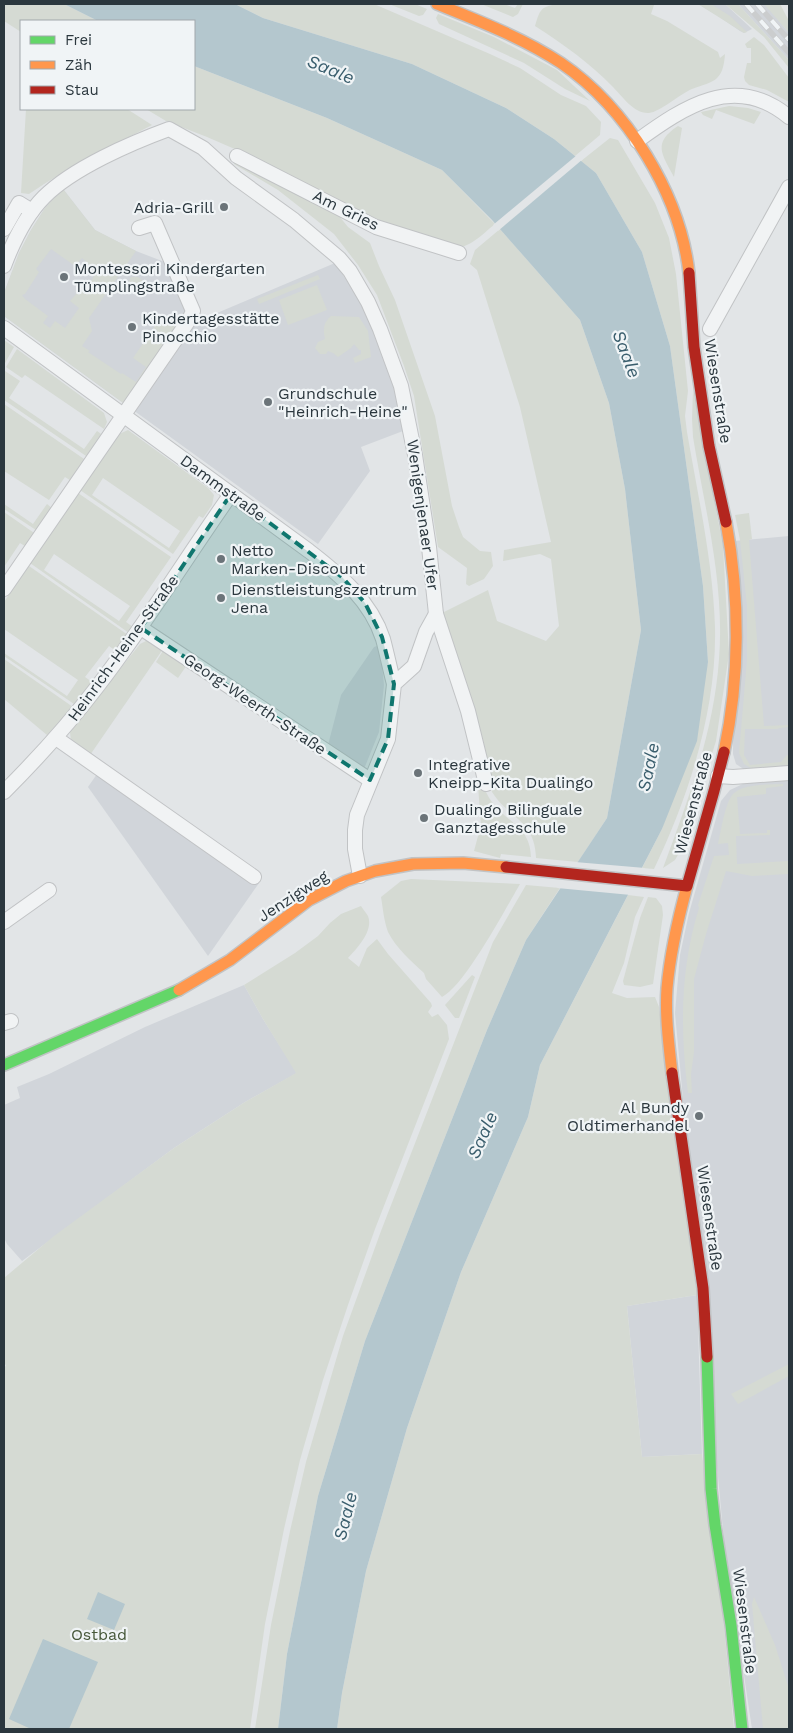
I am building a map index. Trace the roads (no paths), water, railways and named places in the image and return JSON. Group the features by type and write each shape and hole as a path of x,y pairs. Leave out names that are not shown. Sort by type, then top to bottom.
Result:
{"main road":[{"name":"Wiesenstraße","path":"437,4 519,38 560,62 593,89 637,141 652,167 674,214 686,254 693,336 707,431 730,545 736,605 735,658 728,728 718,776 680,911 671,957 667,990 668,1030 676,1102 703,1288 707,1350 710,1489 731,1625 742,1729"},
{"name":"Jenzigweg","path":"4,1065 169,995 202,978 230,960 310,900 332,887 360,876 389,868 413,864 446,863 687,886"}],"street":[{"path":"637,141 672,116 693,105 720,96 733,95 758,99 789,116"},
{"name":"Wenigenjenaer Ufer","path":"32,211 61,182 132,144 169,129 203,148 236,178 294,220 340,258 368,302 398,377 416,455 436,614 468,711 486,784"},
{"name":"Am Gries","path":"237,156 376,227 459,253"},
{"path":"710,329 789,187"},
{"path":"4,230 19,202 32,211 10,250 4,266"},
{"path":"4,589 189,320 193,310 155,223 139,228"},
{"name":"Dammstraße","path":"4,328 321,560 342,578 365,603 382,637 394,684 388,738 357,815 355,830 356,855 360,876"},
{"name":"Heinrich-Heine-Straße","path":"4,792 56,738 97,687 141,628 231,494"},
{"path":"394,684 414,666 426,632 436,614"},
{"name":"Georg-Weerth-Straße","path":"141,628 370,780"},
{"path":"56,738 254,877"},
{"path":"718,776 733,777 789,773"},
{"path":"4,922 49,890"}],"water":[{"name":"Saale","path":"64,4 235,4 263,18 412,64 506,108 554,139 596,173 642,252 670,346 703,586 708,662 697,741 662,829 540,1065 528,1117 461,1272 407,1428 366,1571 342,1693 337,1729 278,1729 287,1654 318,1496 365,1341 487,1030 526,940 607,818 641,630 625,489 609,403 580,320 492,220 442,170 327,118 195,66 195,20 96,20"},
{"path":"98,1592 125,1604 114,1630 87,1619"},
{"path":"43,1639 98,1662 69,1729 31,1729 9,1719"}],"railway":[{"path":"746,4 789,53"},
{"path":"757,4 789,40"}],"place":[{"name":"Adria-Grill","path":"224,207"},
{"name":"Montessori Kindergarten Tümplingstraße","path":"64,277"},
{"name":"Kindertagesstätte Pinocchio","path":"132,327"},
{"name":"Grundschule \"Heinrich-Heine\"","path":"268,402"},
{"name":"Netto Marken-Discount","path":"221,559"},
{"name":"Dienstleistungszentrum Jena","path":"221,598"},
{"name":"Integrative Kneipp-Kita Dualingo","path":"418,773"},
{"name":"Dualingo Bilinguale Ganztagesschule","path":"424,818"},
{"name":"Al Bundy Oldtimerhandel","path":"699,1116"}],"park label":[{"name":"Ostbad","path":"99,1634"}]}
